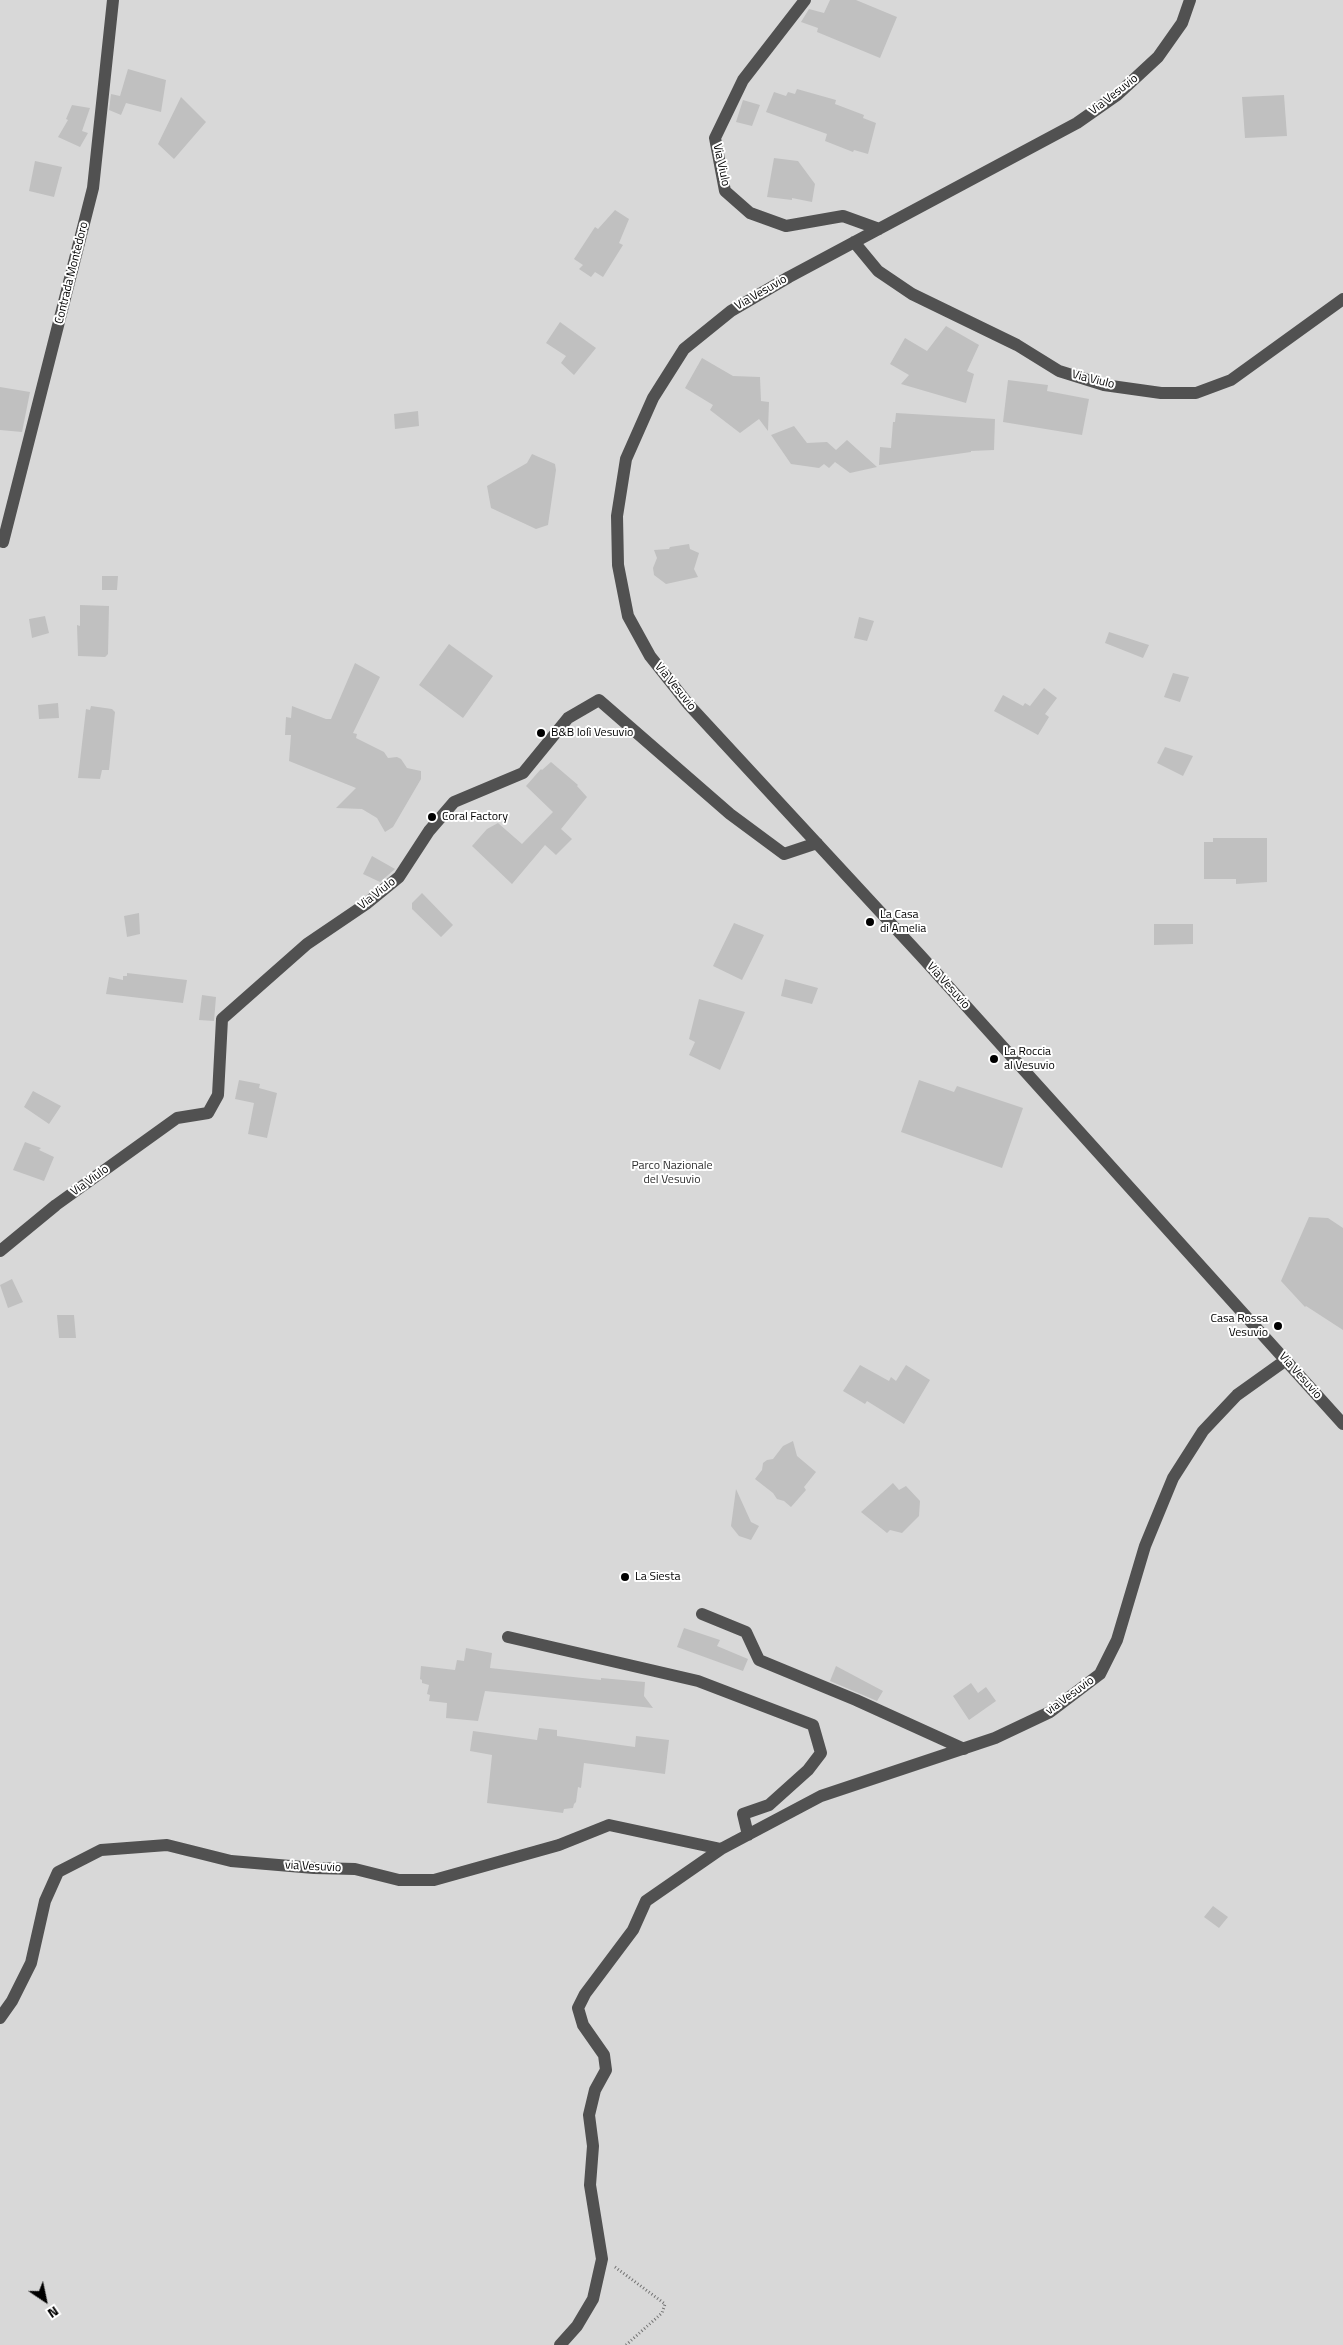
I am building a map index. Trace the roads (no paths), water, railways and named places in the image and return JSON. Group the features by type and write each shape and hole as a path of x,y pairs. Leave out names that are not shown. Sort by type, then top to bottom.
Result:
{"street":[{"name":"Contrada Montedoro","path":"3,542 93,188 112,0"},
{"name":"Via Viulo","path":"805,0 743,80 715,138 725,191 750,213 786,226 843,216 879,229"},
{"name":"Via Vesuvio","path":"1190,0 1182,23 1158,57 1117,95 1077,123 854,242 731,311 684,349 653,398 626,459 617,516 618,565 628,616 650,656 689,705 818,844 1343,1424"},
{"name":"Via Viulo","path":"854,242 878,271 912,294 1017,345 1059,371 1104,385 1161,393 1196,393 1231,380 1343,300"},
{"name":"Via Viulo","path":"0,1251 56,1205 177,1118 208,1113 218,1095 222,1018 307,944 366,904 399,877 429,831 454,802 523,772 568,718 599,700 730,814 784,854 818,844"},
{"name":"via Vesuvio","path":"560,2345 577,2326 593,2299 602,2258 590,2185 593,2146 589,2115 595,2090 606,2070 604,2055 583,2025 578,2008 585,1994 633,1930 646,1901 721,1849 822,1796 995,1738 1050,1712 1100,1674 1117,1640 1145,1546 1173,1478 1203,1431 1237,1395 1286,1360"},
{"path":"702,1614 746,1632 759,1660 856,1700 964,1749"},
{"path":"508,1637 698,1681 813,1725 821,1753 808,1770 769,1805 743,1814 748,1835"},
{"name":"via Vesuvio","path":"0,2018 12,2001 31,1963 45,1901 58,1872 101,1850 168,1845 231,1861 314,1868 355,1869 399,1880 434,1880 559,1845 609,1825 721,1849"}],"place":[{"name":"B&B Iolì Vesuvio","path":"541,733"},
{"name":"Coral Factory","path":"432,817"},
{"name":"La Casa di Amelia","path":"870,922"},
{"name":"La Roccia al Vesuvio","path":"994,1059"},
{"name":"Casa Rossa Vesuvio","path":"1278,1326"},
{"name":"La Siesta","path":"625,1577"}],"park label":[{"name":"Parco Nazionale del Vesuvio","path":"672,1173"}]}
